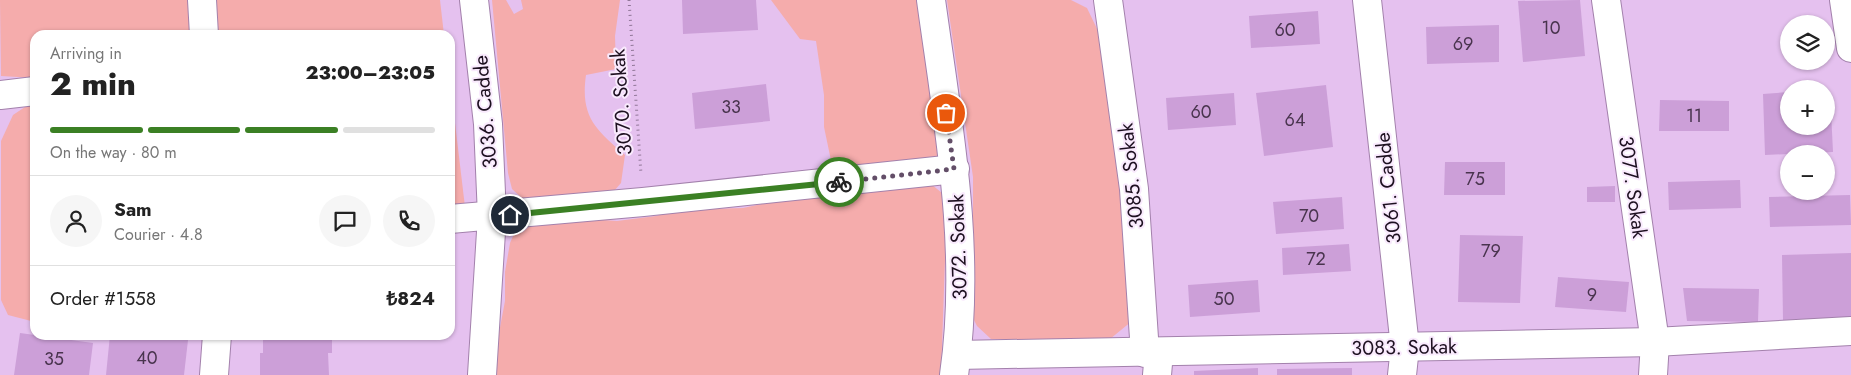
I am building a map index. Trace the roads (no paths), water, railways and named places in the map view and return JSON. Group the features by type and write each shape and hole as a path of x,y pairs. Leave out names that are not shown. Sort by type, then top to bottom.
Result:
{"street":[{"path":"202,0 204,30"},
{"name":"3036. Cadde","path":"474,0 488,124 492,216 482,375"},
{"name":"3072. Sokak","path":"931,0 954,169 960,260 955,365"},
{"name":"3085. Sokak","path":"1108,0 1134,189 1154,360"},
{"name":"3061. Cadde","path":"1367,0 1405,347 1402,375"},
{"name":"3077. Sokak","path":"1606,0 1655,342 1653,375"},
{"path":"1847,15 1851,48"},
{"path":"0,95 30,92"},
{"path":"455,219 643,202 954,169"},
{"name":"3083. Sokak","path":"955,365 1154,360 1405,347 1655,342 1851,331"},
{"path":"214,375 217,340"}]}
